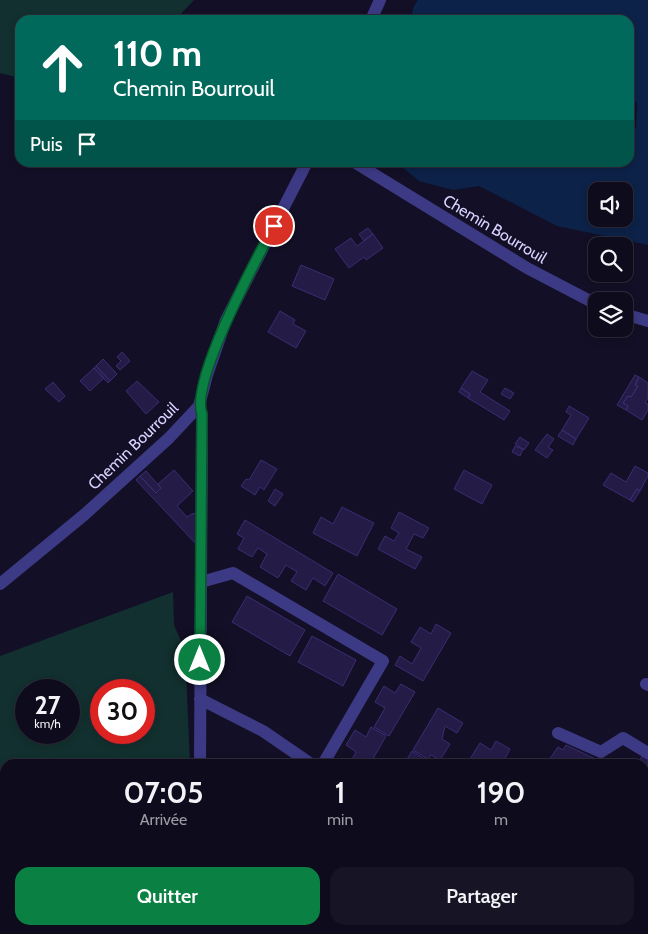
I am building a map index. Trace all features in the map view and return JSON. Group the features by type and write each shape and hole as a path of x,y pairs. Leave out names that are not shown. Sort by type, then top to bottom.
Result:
{"street":[{"path":"373,15 380,0"},
{"name":"Chemin Bourrouil","path":"0,584 84,515 169,438 199,406 207,375 226,320 304,167"},
{"name":"Chemin Bourrouil","path":"362,167 528,268 588,300"},
{"path":"633,317 648,321"},
{"path":"199,406 202,414 200,759"},
{"path":"201,582 233,573 383,661 326,759"},
{"path":"200,699 263,731 304,759"},
{"path":"558,733 601,752 623,738 648,753"}],"green space":[{"path":"0,0 194,0 180,15 15,15 15,77 0,73"},
{"path":"173,592 174,625 185,650 190,759 0,759 0,656"}],"water":[{"path":"418,0 648,0 648,245 633,242 633,237 610,237 557,226 479,186 453,190 419,181 402,167 634,167 634,130 636,127 637,103 634,101 634,15 411,15"}],"building":[{"path":"368,228 373,234 364,241 359,234"},
{"path":"373,234 383,248 366,260 364,257 349,268 335,249 351,238 357,246"},
{"path":"301,265 334,279 325,300 292,286"},
{"path":"280,311 295,320 293,324 306,331 296,348 268,332"},
{"path":"122,352 130,361 120,370 116,366 121,361 117,357"},
{"path":"103,359 117,374 110,381 96,366"},
{"path":"96,366 110,381 108,383 94,368"},
{"path":"94,368 104,378 90,391 80,381"},
{"path":"472,371 488,380 480,392 510,411 504,420 468,398 470,394 461,388"},
{"path":"635,375 639,377 635,385 638,386 631,397 628,396 623,403 628,406 626,410 617,405"},
{"path":"639,377 648,383 648,398 645,403 648,404 648,410 642,420 626,410 628,406 623,403 628,396 631,397 638,386 635,385"},
{"path":"137,381 159,402 146,414 126,391"},
{"path":"53,382 65,396 59,402 45,389"},
{"path":"461,388 470,394 468,398 459,392"},
{"path":"505,388 514,393 510,399 501,394"},
{"path":"569,406 589,418 576,439 562,430 571,415 566,412"},
{"path":"562,430 576,439 573,445 558,436"},
{"path":"547,434 554,439 548,447 553,450 547,458 535,450"},
{"path":"520,437 529,443 524,450 515,444"},
{"path":"515,446 523,449 520,456 512,452"},
{"path":"261,460 277,469 264,490 260,487 255,495 241,486 246,479 249,480"},
{"path":"635,466 648,473 648,476 640,491 637,489 630,500 603,485 611,473 626,482"},
{"path":"174,470 193,491 177,506 187,517 197,513 196,544 136,480 140,476 156,493 161,488 158,484"},
{"path":"464,470 492,485 482,504 454,489"},
{"path":"146,471 161,488 156,493 140,476"},
{"path":"275,489 283,494 275,506 268,501"},
{"path":"637,489 640,491 633,502 630,500"},
{"path":"342,507 374,523 357,556 313,533 321,517 333,524"},
{"path":"399,512 429,528 423,538 414,534 406,549 422,557 415,569 378,549 385,536 394,541 399,533 391,528"},
{"path":"245,520 333,573 325,586 313,578 306,590 291,581 297,572 286,565 278,578 260,567 267,554 258,548 252,557 238,549 244,538 237,534"},
{"path":"338,574 397,609 382,635 323,601"},
{"path":"247,596 305,630 290,656 232,622"},
{"path":"436,624 451,633 423,681 395,665 400,656 412,664 421,648 411,642 420,627 431,634"},
{"path":"312,636 356,660 343,686 298,662"},
{"path":"401,684 415,692 389,736 374,727 385,708 375,702 384,686 395,693"},
{"path":"438,708 463,723 457,733 445,726 442,739 450,744 441,759 431,755 428,759 413,750"},
{"path":"371,727 386,736 373,759 352,759 356,752 346,745 355,730 366,737"},
{"path":"496,741 510,749 505,759 470,759 480,743 491,750"},
{"path":"566,745 595,759 550,759 558,747 563,750"},
{"path":"412,751 424,759 407,759"}],"route":[{"path":"200,660 202,414 199,406 207,375 226,320 274,226"}]}
